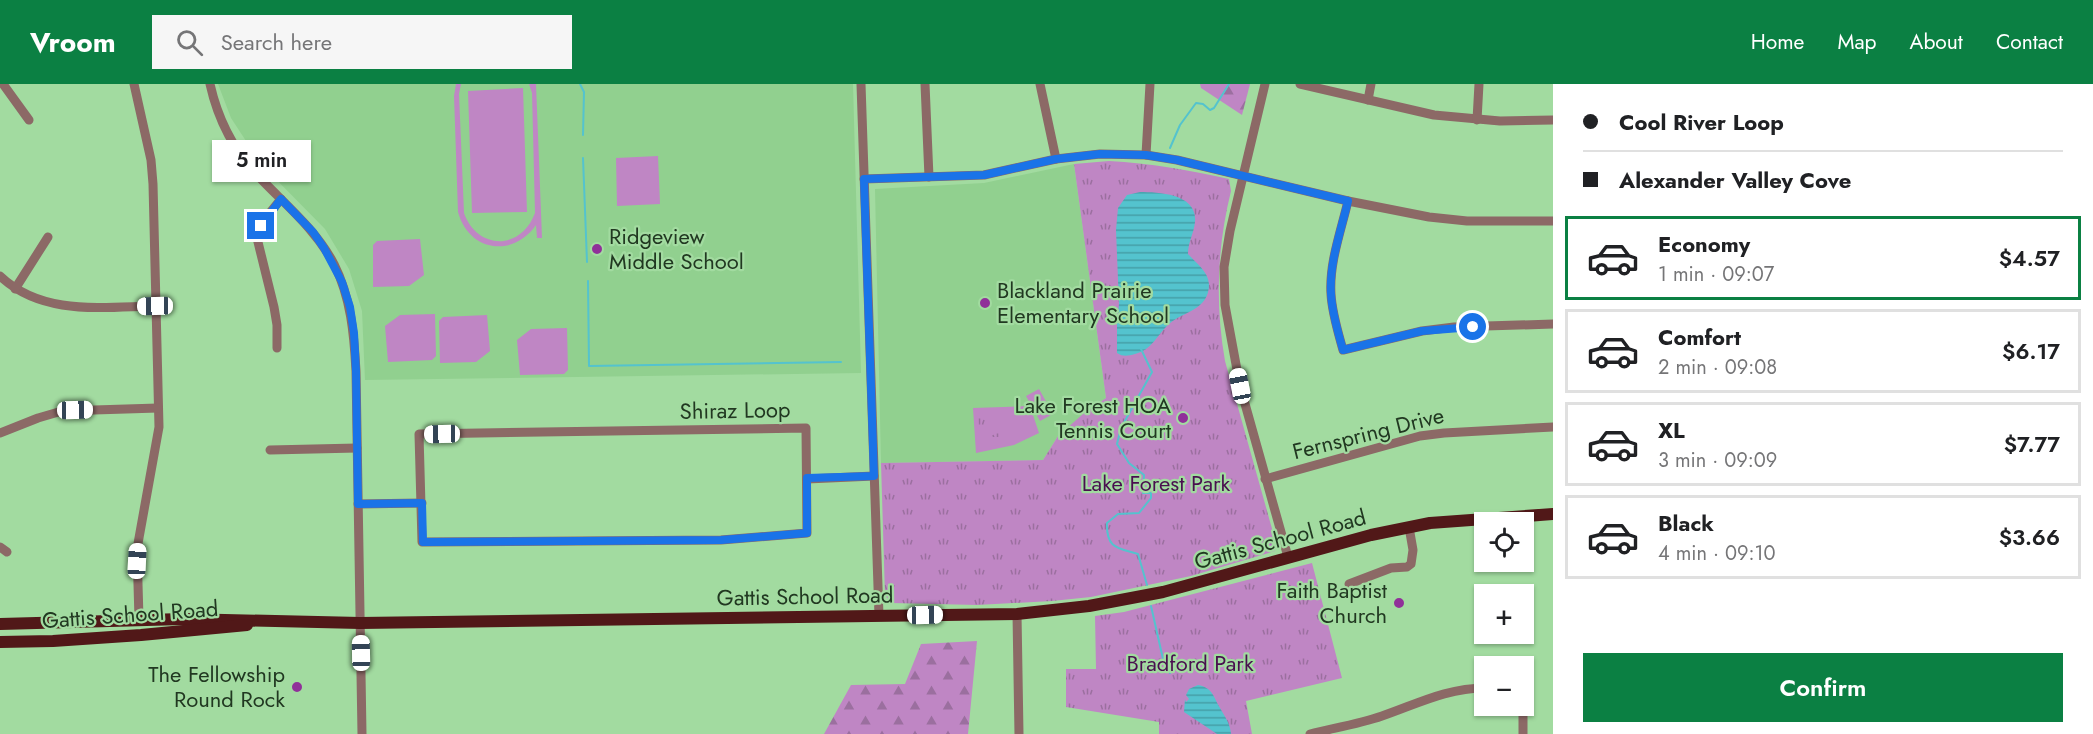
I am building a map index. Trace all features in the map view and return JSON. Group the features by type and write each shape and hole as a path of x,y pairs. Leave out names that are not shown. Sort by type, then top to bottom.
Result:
{"main road":[{"name":"Gattis School Road","path":"0,624 139,619 244,619 262,622 360,623 1017,614 1089,606 1157,594 1288,557 1430,523 1553,514"},
{"name":"Gattis School Road","path":"0,642 141,635 230,628 262,622"}],"street":[{"path":"3,84 28,120"},
{"path":"134,84 152,172 158,408 157,447 137,549 139,619"},
{"path":"210,84 221,119 238,151 261,179 313,232 333,264 346,294 354,333 362,734"},
{"path":"861,84 879,616"},
{"path":"925,84 928,177"},
{"path":"1040,84 1056,159"},
{"path":"1146,155 1150,84"},
{"path":"1265,84 1230,231 1224,267 1225,304 1240,386 1288,557"},
{"path":"1300,84 1434,116 1477,120 1553,120"},
{"path":"1368,100 1371,84"},
{"path":"1477,120 1479,84"},
{"path":"864,179 984,175 1056,159 1100,154 1146,155 1429,217 1467,221 1553,221"},
{"path":"277,348 274,307 257,238 261,226 281,199"},
{"path":"1348,201 1332,272 1330,292 1343,350 1422,331 1553,324"},
{"path":"15,289 48,237"},
{"path":"0,276 15,289 38,300 63,306 155,306"},
{"path":"0,433 62,411 158,408"},
{"name":"Fernspring Drive","path":"1265,479 1420,436 1553,427"},
{"name":"Shiraz Loop","path":"806,428 807,478 807,533 742,538 423,542 419,434 806,428"},
{"path":"270,450 357,448"},
{"path":"807,478 874,476"},
{"path":"358,504 422,503"},
{"path":"1349,584 1391,568 1407,567 1411,564 1413,550 1409,527"},
{"path":"1017,614 1019,734"},
{"path":"1310,734 1384,716 1446,692 1474,688"},
{"path":"1523,716 1523,734"}],"shaded area":[{"name":"Ridgeview Middle School","path":"218,84 853,84 861,373 365,380 362,311 349,269 325,229 261,164 231,118"},
{"name":"Blackland Prairie Elementary School","path":"1074,164 1106,398 1058,436 1043,460 881,463 875,189 984,183"}],"green space":[{"path":"456,84 461,84 459,94 464,213 470,225 479,234 499,241 520,234 535,213 532,93 529,84 536,84 542,238 537,238 536,225 516,243 492,246 472,236 464,225 458,212 454,96"},
{"path":"1200,84 1250,84 1242,115 1201,88"},
{"path":"523,88 527,212 472,213 468,91"},
{"path":"658,156 660,204 617,206 616,158"},
{"name":"Lake Forest Park","path":"1109,161 1169,167 1229,179 1231,191 1223,233 1219,276 1222,339 1225,361 1276,543 1275,551 1191,576 1091,597 977,605 891,603 885,595 881,463 1043,460 1058,436 1106,398 1074,164"},
{"path":"420,239 424,275 409,286 373,287 373,245 377,241"},
{"path":"435,314 436,356 432,360 388,362 385,326 400,315"},
{"path":"487,315 490,351 476,362 440,363 439,321 443,317"},
{"path":"567,328 568,370 564,374 520,375 517,340 531,329"},
{"path":"1039,389 1053,414 1040,421 1026,396"},
{"path":"1030,406 1039,433 1014,445 976,453 973,408"},
{"path":"1000,411 1000,437 979,437 978,412"},
{"name":"Bradford Park","path":"1312,563 1342,678 1246,701 1252,734 1159,734 1159,722 1066,707 1066,669 1096,669 1095,616 1124,612"},
{"path":"977,641 968,734 824,734 851,685 905,684 921,644"}],"water":[{"path":"1140,192 1176,196 1190,206 1195,222 1188,254 1204,271 1209,284 1205,300 1200,305 1169,324 1146,349 1123,356 1117,353 1119,304 1116,230 1118,208 1127,195"},
{"path":"1198,685 1207,688 1212,693 1227,720 1231,734 1217,734 1184,712 1185,699 1186,702 1189,699 1186,695 1189,689"}],"waterway":[{"path":"580,84 584,92 583,135"},
{"path":"1170,148 1180,125 1196,103 1203,104 1210,110 1214,108 1229,84"},
{"path":"583,158 587,262"},
{"path":"588,281 589,366 841,362"},
{"path":"1141,349 1152,372 1121,428 1117,444 1129,463 1144,475 1143,493 1151,493 1151,498 1139,513 1118,514 1107,523 1107,532 1111,543 1115,546 1138,554 1147,585"},
{"path":"1151,606 1163,659 1170,673"}],"place":[{"name":"Ridgeview Middle School","path":"597,249"},
{"name":"Blackland Prairie Elementary School","path":"985,303"},
{"name":"Lake Forest HOA Tennis Court","path":"1183,418"},
{"name":"Faith Baptist Church","path":"1399,603"},
{"name":"The Fellowship Round Rock","path":"297,687"}],"route":[{"path":"261,226 281,199 313,232 333,264 346,294 354,333 358,504 422,503 423,542 721,540 807,533 807,478 874,476 864,179 984,175 1056,159 1100,154 1146,155 1250,177 1348,201 1332,272 1330,292 1343,350 1422,331 1473,327"}]}
